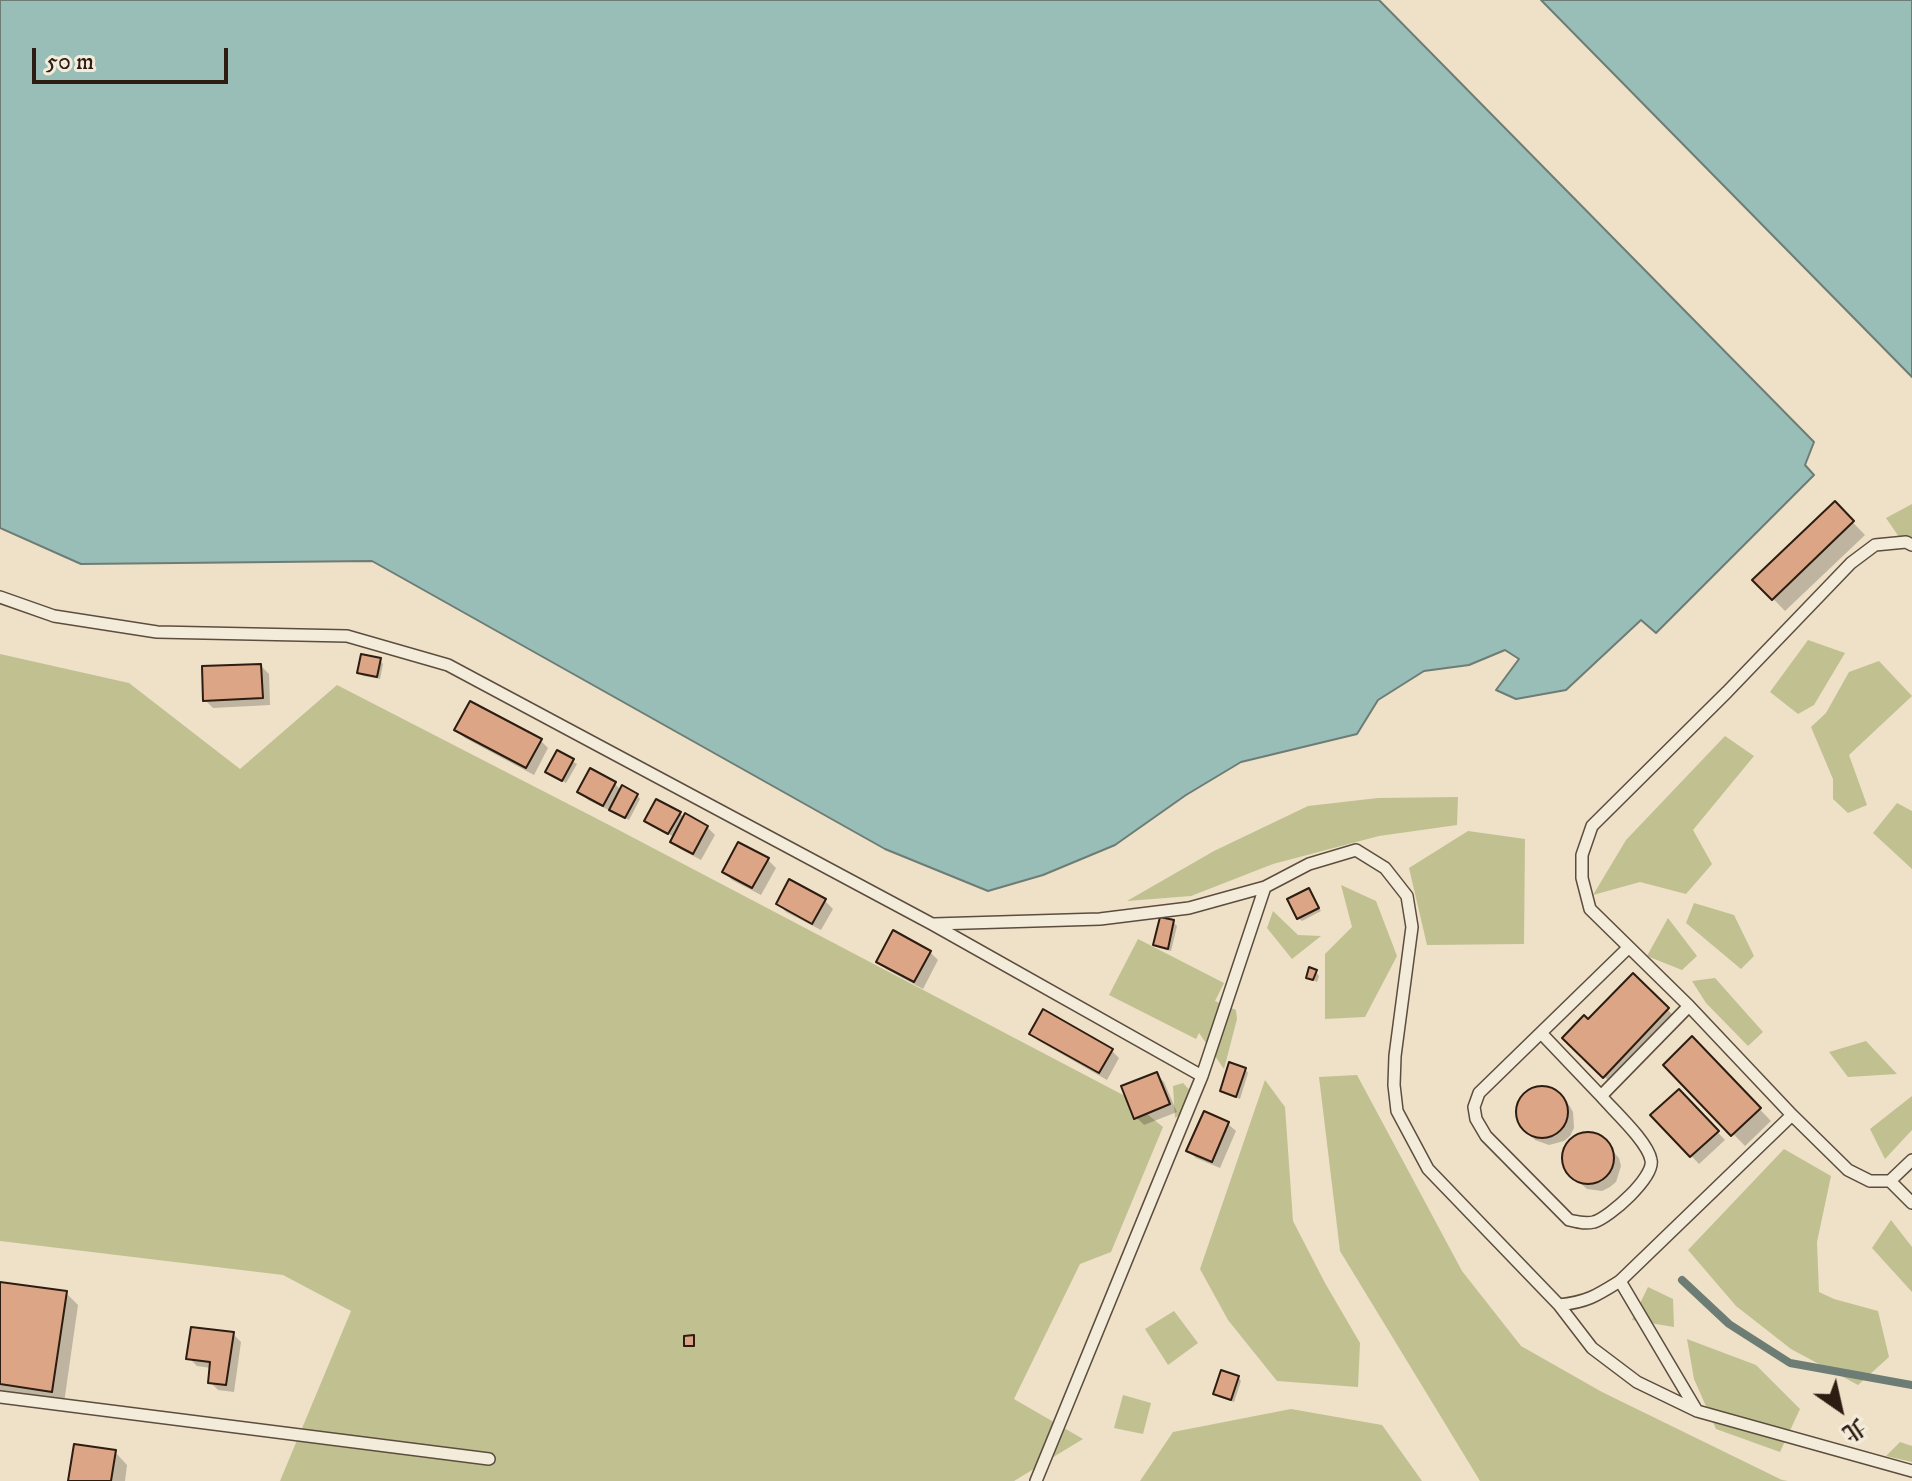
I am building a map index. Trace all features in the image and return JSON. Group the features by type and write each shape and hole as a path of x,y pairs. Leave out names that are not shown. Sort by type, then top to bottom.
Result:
{"lane":[{"path":"1912,545 1906,542 1875,545 1851,563 1592,826 1582,855 1582,878 1590,909 1848,1170 1870,1181 1890,1181 1912,1160"},
{"path":"0,597 54,616 157,632 347,636 448,665 932,924 1202,1076"},
{"path":"932,924 1100,919 1189,908 1265,887 1309,864 1356,850 1385,868 1407,896 1412,927 1394,1085 1397,1111 1428,1169 1559,1305 1592,1348 1637,1382 1697,1411 1912,1471"},
{"path":"1036,1481 1202,1076 1265,887"},
{"path":"1541,1033 1601,1096 1650,1155 1652,1165 1647,1177 1610,1213 1595,1222 1581,1224 1569,1220 1486,1136 1476,1119 1474,1107 1479,1093 1628,948"},
{"path":"1601,1096 1689,1006"},
{"path":"1559,1305 1582,1302 1620,1281 1792,1115"},
{"path":"1890,1181 1912,1203"},
{"path":"1620,1281 1697,1411"},
{"path":"0,1397 489,1459"}],"shaded area":[{"path":"1912,504 1912,549 1908,550 1886,518"},
{"path":"1808,640 1845,653 1814,705 1798,714 1770,692"},
{"path":"0,654 129,683 240,769 337,685 1125,1096 1163,1127 1111,1252 1080,1264 1014,1399 1083,1439 1014,1481 280,1481 351,1311 283,1275 0,1241"},
{"path":"1879,661 1912,696 1849,755 1867,805 1848,813 1833,799 1833,779 1811,727 1826,713 1849,672"},
{"path":"1725,736 1754,756 1693,830 1712,864 1686,894 1640,882 1593,895 1626,840"},
{"path":"1458,797 1457,825 1379,836 1273,864 1191,896 1127,901 1214,851 1308,806 1378,798"},
{"path":"1897,803 1912,811 1912,869 1873,833"},
{"path":"1468,831 1525,839 1524,944 1427,945 1409,868"},
{"path":"1341,885 1376,901 1397,956 1365,1017 1325,1019 1325,954 1352,927"},
{"path":"1694,903 1734,915 1754,956 1741,969 1686,923"},
{"path":"1273,911 1298,935 1321,936 1292,959 1267,928"},
{"path":"1668,918 1697,956 1682,970 1647,956"},
{"path":"1138,939 1224,983 1215,1001 1236,1010 1237,1019 1224,1069 1199,1033 1196,1039 1109,995"},
{"path":"1715,978 1763,1032 1748,1046 1706,1003 1692,981"},
{"path":"1866,1041 1897,1074 1848,1077 1829,1052"},
{"path":"1357,1075 1462,1271 1521,1346 1602,1392 1788,1481 1480,1481 1340,1251 1319,1077"},
{"path":"1265,1080 1285,1107 1293,1221 1360,1343 1358,1387 1277,1381 1228,1320 1200,1269"},
{"path":"1183,1083 1200,1101 1175,1118 1173,1086"},
{"path":"1912,1096 1912,1130 1885,1159 1870,1129"},
{"path":"1784,1149 1831,1176 1817,1242 1819,1292 1878,1311 1889,1357 1858,1385 1791,1349 1736,1306 1688,1250"},
{"path":"1891,1220 1912,1247 1912,1292 1872,1248"},
{"path":"1648,1287 1673,1299 1674,1327 1632,1320"},
{"path":"1174,1311 1198,1343 1168,1365 1145,1329"},
{"path":"1687,1339 1756,1365 1800,1409 1780,1452 1716,1429 1694,1379"},
{"path":"1123,1395 1151,1403 1143,1434 1114,1428"},
{"path":"1291,1409 1382,1425 1422,1481 1140,1481 1173,1432"},
{"path":"1900,1442 1912,1446 1912,1462 1886,1456"}],"water":[{"path":"0,0 1379,0 1814,442 1805,465 1814,475 1656,633 1641,620 1566,690 1516,699 1496,690 1519,659 1505,650 1469,665 1424,671 1378,700 1357,734 1241,762 1186,795 1115,845 1043,875 988,891 885,849 372,561 81,564 0,528"},
{"path":"1541,0 1912,0 1912,377"}],"building":[{"path":"1835,501 1854,521 1772,600 1752,580"},
{"path":"361,654 381,658 377,677 357,673"},
{"path":"261,664 263,698 203,701 202,666"},
{"path":"470,701 542,739 526,768 454,730"},
{"path":"557,750 574,759 562,781 545,772"},
{"path":"590,768 616,782 603,806 577,792"},
{"path":"622,785 638,794 625,818 609,810"},
{"path":"656,799 681,812 668,834 644,821"},
{"path":"685,813 708,826 693,854 670,842"},
{"path":"738,842 769,858 752,888 722,872"},
{"path":"789,879 826,899 812,924 776,904"},
{"path":"1309,888 1319,908 1297,919 1287,899"},
{"path":"1160,917 1174,920 1168,949 1153,945"},
{"path":"893,930 931,951 914,982 876,962"},
{"path":"1309,967 1317,970 1313,980 1306,978"},
{"path":"1633,973 1669,1008 1603,1078 1562,1038 1584,1015 1588,1019"},
{"path":"1043,1009 1113,1049 1099,1073 1029,1034"},
{"path":"1692,1036 1761,1108 1731,1136 1663,1065"},
{"path":"1229,1062 1246,1068 1236,1097 1220,1091"},
{"path":"1157,1072 1170,1104 1134,1119 1121,1086"},
{"path":"1542,1086 1560,1094 1568,1112 1560,1130 1542,1138 1524,1130 1516,1112 1524,1094"},
{"path":"1679,1089 1719,1131 1690,1157 1650,1115"},
{"path":"1204,1111 1229,1122 1212,1162 1186,1151"},
{"path":"1588,1132 1606,1140 1614,1158 1606,1176 1588,1184 1570,1176 1562,1158 1570,1140"},
{"path":"0,1282 67,1291 52,1392 0,1384"},
{"path":"191,1327 234,1332 226,1385 208,1383 210,1362 186,1359"},
{"path":"694,1335 694,1346 684,1346 684,1336"},
{"path":"1221,1370 1239,1376 1231,1400 1213,1394"},
{"path":"74,1444 116,1450 111,1481 68,1481"}],"waterway":[{"path":"1682,1280 1729,1324 1790,1363 1912,1385"}]}
